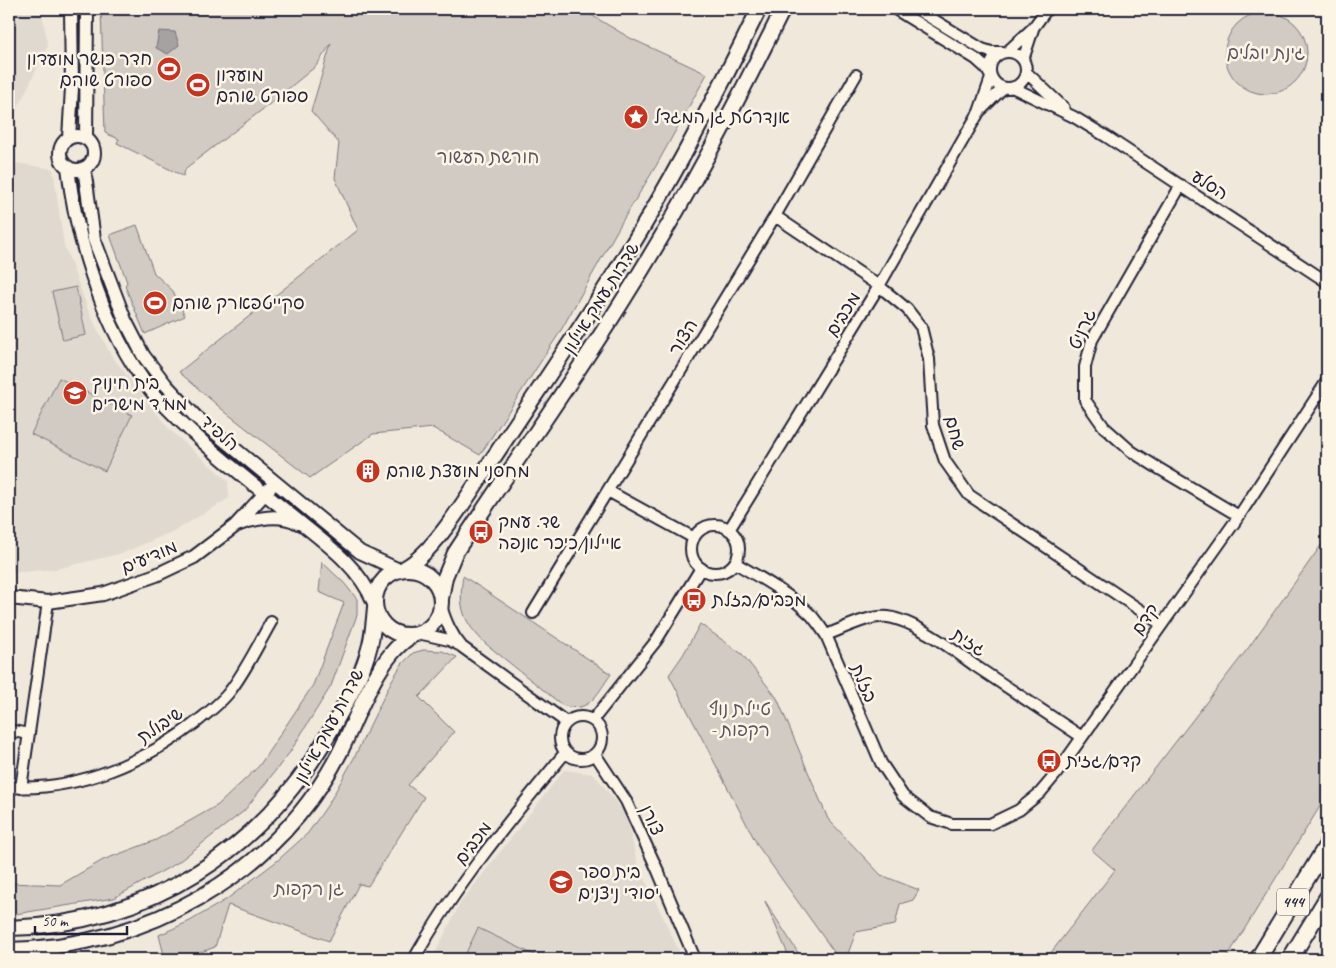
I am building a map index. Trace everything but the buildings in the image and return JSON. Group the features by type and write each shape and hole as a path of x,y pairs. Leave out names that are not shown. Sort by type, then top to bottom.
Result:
{"main road":[{"name":"שדרות עמק איילון","path":"402,569 413,564 446,526 606,287 694,136 759,9"},
{"name":"שדרות עמק איילון","path":"441,602 445,577 455,552 592,348 650,257 721,130 783,9"},
{"path":"402,569 416,569 427,574 434,581 440,592 441,602 439,614 433,624 416,634 402,635 390,630 383,624 374,605 376,592 381,581 393,571 402,569"},
{"name":"שדרות עמק איילון","path":"9,928 82,920 148,899 174,886 220,857 257,827 307,768 348,698 366,658 370,643 374,605"},
{"name":"שדרות עמק איילון","path":"9,950 86,942 133,928 157,920 184,906 233,876 292,824 321,786 348,737 385,661 405,639 416,634"},
{"name":"444","path":"1258,959 1327,845"},
{"name":"444","path":"1290,959 1327,898"}],"street":[{"path":"69,138 80,137 90,143 94,154 92,160 84,168 79,170 68,167 61,158 60,152 61,147 69,138 72,88 71,9"},
{"path":"86,139 87,9"},
{"path":"895,9 976,59 986,68 998,86 1014,88 1022,81 1026,72 1023,60 1017,54 992,52 982,49 916,9"},
{"path":"990,76 989,69 993,59 1005,52 1033,28 1048,9"},
{"path":"1023,60 1033,28"},
{"name":"הסלע","path":"1026,72 1074,117"},
{"name":"הצור","path":"533,613 775,216 856,75"},
{"name":"מכבים","path":"729,530 879,286 979,112 990,76"},
{"name":"מכבים","path":"979,112 1003,88"},
{"name":"הסלע","path":"1014,88 1024,91 1074,117 1327,282"},
{"name":"הלפיד","path":"68,167 69,184 92,278 110,322 129,358 153,394 187,427 341,556 369,591 374,605"},
{"name":"הלפיד","path":"84,168 94,239 125,320 143,355 166,385 196,417 360,552 402,569"},
{"name":"גרניט","path":"1181,185 1092,340 1085,367 1085,400 1104,427 1131,451 1240,516"},
{"name":"שחם","path":"775,216 879,286 907,309 921,327 929,360 933,425 945,461 969,495 1161,624"},
{"name":"קדם","path":"952,824 990,824 1019,810 1040,793 1056,774 1161,624 1240,516 1327,382"},
{"name":"מודיעים","path":"9,598 48,602 102,594 156,575 194,557 235,526 275,482"},
{"path":"608,491 694,538"},
{"path":"235,526 254,519 266,518 294,521 305,527"},
{"path":"714,525 722,526 729,530 735,535 738,542 739,549 734,564 728,570 719,573 701,568 695,562 692,554 694,538 699,531 714,525"},
{"name":"בזלת","path":"734,564 768,582 812,617 826,635 880,763 903,796 930,817 952,824"},
{"path":"593,720 656,641 701,568"},
{"path":"21,788 48,602"},
{"path":"441,602 446,624 462,647"},
{"name":"גזית","path":"826,635 865,620 886,617 900,620 912,625 953,650 1082,737"},
{"name":"שיבולת","path":"9,787 21,788 65,783 113,770 146,755 183,733 209,712 229,692 253,656 270,622"},
{"path":"416,634 449,640 462,647 566,722"},
{"path":"579,717 593,720 599,726 602,733 600,748 587,759 579,760 572,758 565,753 560,742 560,734 566,722 579,717"},
{"path":"9,730 28,734"},
{"name":"מכבים","path":"414,959 457,892 523,804 565,753"},
{"name":"צורן","path":"595,754 626,801 695,959"},
{"path":"44,959 58,946"}],"shaded area":[{"path":"9,9 41,9 48,46 15,113 9,110"},
{"path":"159,31 175,32 179,45 168,54 156,48"},
{"name":"בית חינוך ממ\"ד מישרים","path":"9,162 53,169 64,245 91,317 111,355 170,430 228,481 229,498 178,529 123,553 56,569 9,573"},
{"name":"בית ספר יסודי ניצנים","path":"564,770 594,774 627,816 637,863 683,959 432,959 461,902"}],"green space":[{"name":"חורשת העשור","path":"101,9 581,9 630,38 707,74 560,332 480,455 433,428 373,434 310,478 224,411 179,372 358,230 335,178 339,143 311,111 331,44 316,66 186,168 183,176 117,143 119,139 105,133"},
{"name":"גינת יובלים","path":"1258,12 1274,12 1289,19 1300,30 1307,45 1304,69 1295,82 1274,94 1258,94 1243,87 1232,76 1225,61 1225,45 1232,30 1243,19"},
{"path":"137,225 154,273 173,291 185,316 145,334 125,286 127,282 110,235"},
{"path":"76,287 86,335 63,340 52,292"},
{"path":"59,378 132,415 105,471 31,434"},
{"path":"1327,537 1327,795 1226,959 1046,959 1115,870 1092,850 1249,647"},
{"path":"322,562 344,583 357,599 357,615 331,686 290,752 244,811 177,863 114,898 9,915 9,883 60,885 103,860 156,840 218,805 259,766 313,685 344,603 319,592"},
{"path":"463,576 611,674 591,701 579,707 562,705 486,644 472,629 464,614 461,597"},
{"name":"טיילת נוף - רקפות","path":"700,624 742,654 777,698 828,819 881,875 919,890 913,900 900,904 895,925 856,932 846,959 839,959 758,846 669,675 683,655"},
{"name":"גן רקפות","path":"423,650 442,651 457,657 419,697 454,732 408,785 424,797 368,886 359,884 329,941 228,905 215,947 182,959 165,959 159,935 190,921 227,899 277,861 308,833 329,803 402,664 413,653"},
{"path":"765,901 802,959 790,959"},
{"path":"478,928 543,959 463,959"}],"place":[{"name":"חדר כושר מועדון ספורט שוהם","path":"169,69"},
{"name":"מועדון ספורט שוהם","path":"198,85"},
{"name":"אנדרטת גן המגדל","path":"636,117"},
{"name":"סקייטפארק שוהם","path":"155,303"},
{"name":"בית חינוך ממ\"ד מישרים","path":"75,393"},
{"name":"מחסני מועצת שוהם","path":"368,471"},
{"name":"שד. עמק איילון/כיכר אנפה","path":"481,532"},
{"name":"מכבים/בזלת","path":"694,600"},
{"name":"קדם/גזית","path":"1049,761"},
{"name":"בית ספר יסודי ניצנים","path":"561,882"}]}
